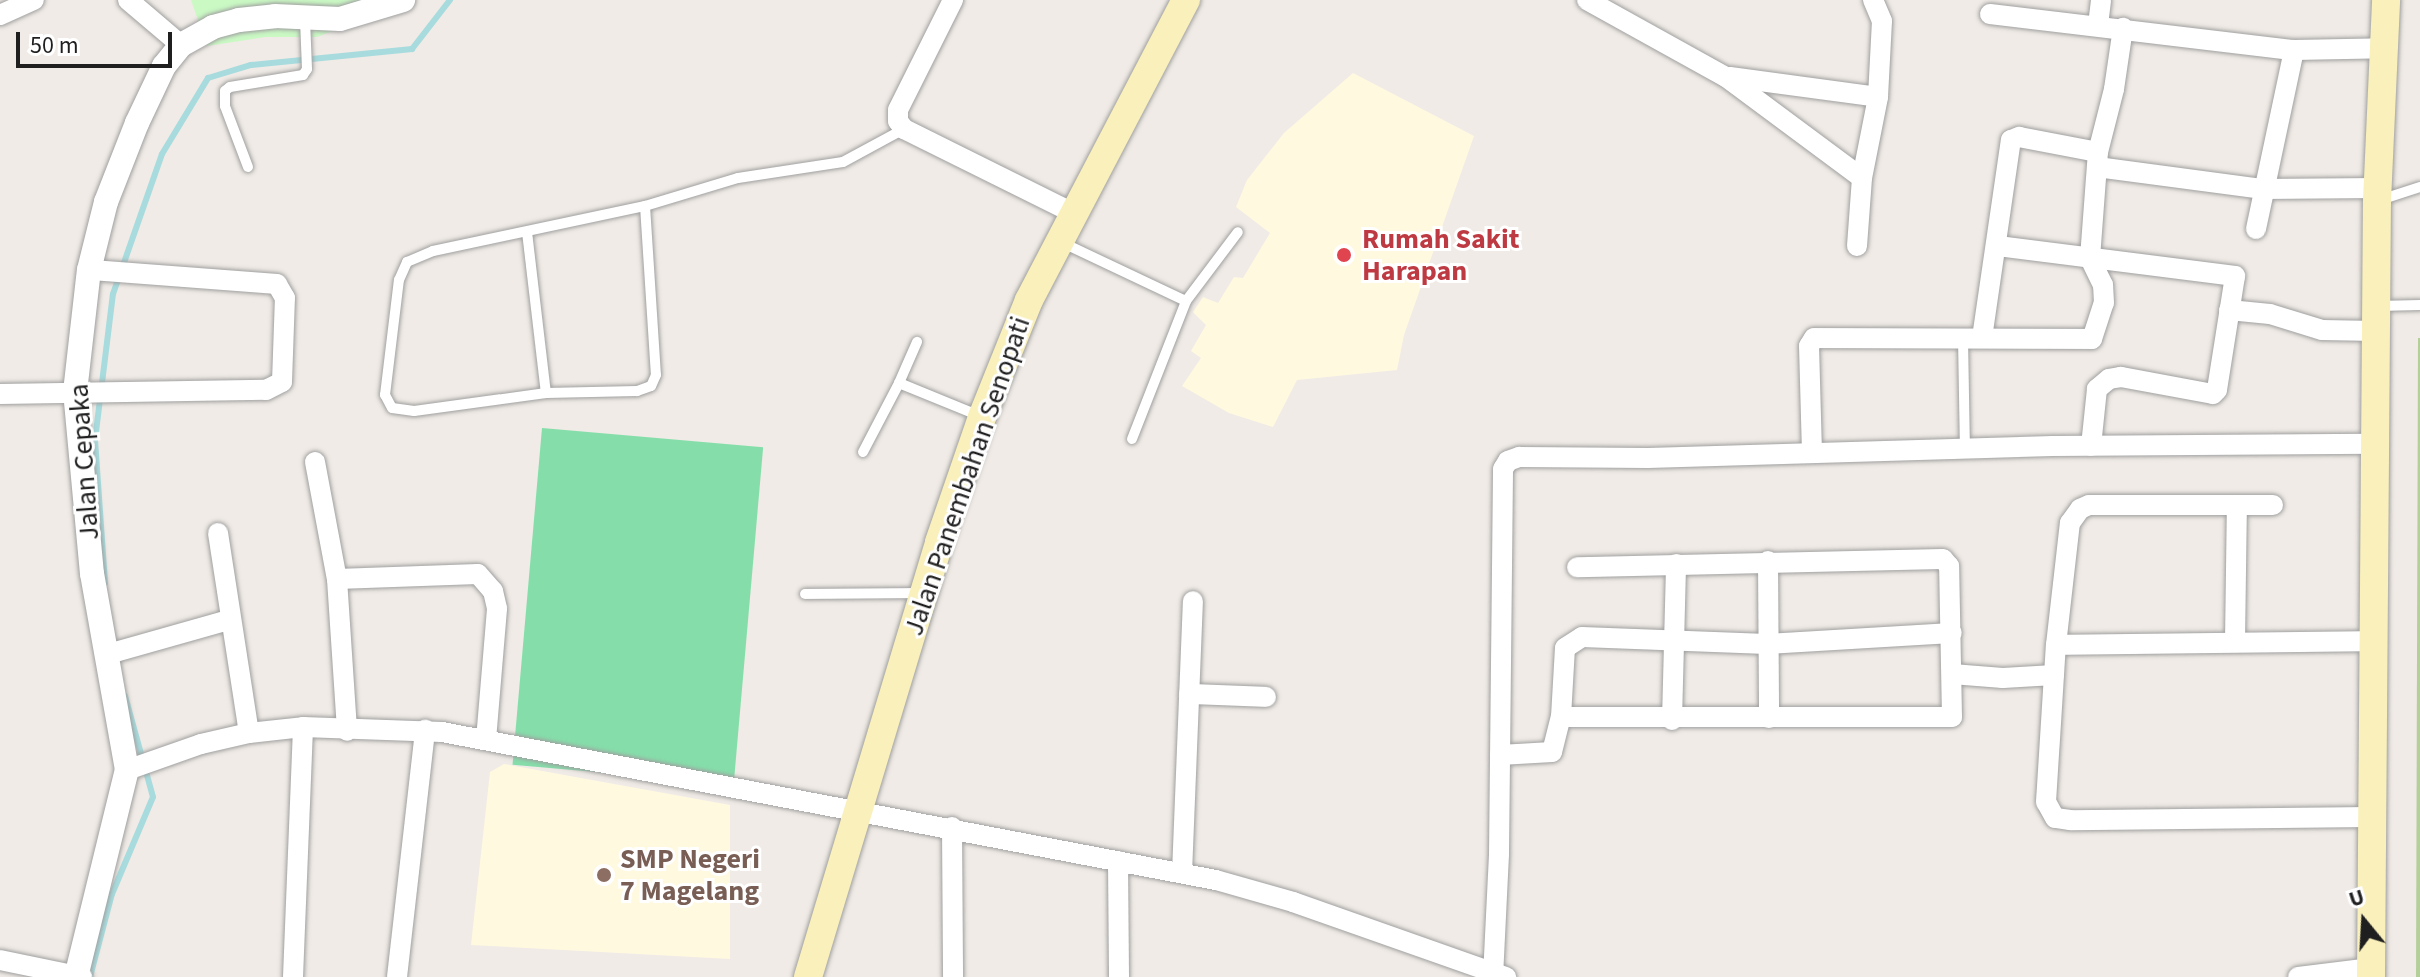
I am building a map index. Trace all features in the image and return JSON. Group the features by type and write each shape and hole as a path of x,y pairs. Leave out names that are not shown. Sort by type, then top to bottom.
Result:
{"main road":[{"name":"Jalan Panembahan Senopati","path":"808,977 923,593 982,417 1029,300 1186,0"},
{"path":"2371,973 2373,444 2377,195 2386,0"}],"street":[{"path":"0,15 34,0"},
{"path":"128,0 181,45"},
{"name":"Jalan Cepaka","path":"78,977 127,770 92,574 75,392 89,270 106,202 137,123 164,66 181,45 213,27 239,20 275,16 340,19 403,0"},
{"path":"953,0 898,110 898,121 904,129 1075,214"},
{"path":"1587,0 1726,77 1862,178"},
{"path":"1857,246 1862,178 1878,97 1882,21 1873,0"},
{"path":"2098,25 2101,0"},
{"path":"1990,14 2032,8 2098,25 2294,50 2386,48"},
{"path":"1812,453 1809,346 1814,338 2092,339 2104,303 2103,285 2090,258 2097,159 2114,89 2123,28"},
{"path":"2256,229 2262,189 2294,50"},
{"path":"1726,77 1878,97"},
{"path":"1972,338 1998,246 2011,140 2019,137 2097,159 2262,189 2377,195"},
{"path":"1998,246 2235,276 2213,394 2121,377 2109,379 2097,389 2091,446"},
{"path":"0,394 266,390 282,382 285,298 277,284 89,270"},
{"path":"2229,310 2270,314 2322,330 2376,318"},
{"path":"127,770 201,744 249,733 303,727 347,731 425,730 857,812 952,827 1182,873 1293,902 1497,976 1503,469 1508,461 1519,457 1648,458 1965,448 2373,444"},
{"path":"315,462 337,579 347,731"},
{"path":"2273,505 2089,505 2080,509 2070,523 2056,645 2046,802 2056,819 2198,821 2370,817"},
{"path":"2235,642 2237,505"},
{"path":"218,533 229,620 249,733"},
{"path":"1561,717 1672,720 1952,717 1949,566 1943,559 1577,567"},
{"path":"1768,561 1769,718"},
{"path":"1672,720 1676,564"},
{"path":"337,579 478,574 493,591 497,609 486,740"},
{"path":"1182,873 1193,601"},
{"path":"105,655 229,620"},
{"path":"1500,755 1552,752 1561,717 1563,655 1569,644 1582,637 1672,643 1767,644 1952,633"},
{"path":"2056,645 2374,641"},
{"path":"1952,674 2003,678 2054,675"},
{"path":"1189,694 1266,697"},
{"path":"293,977 303,727"},
{"path":"397,977 425,730"},
{"path":"952,827 953,977"},
{"path":"1118,861 1119,977"},
{"path":"0,960 78,977"},
{"path":"2298,977 2371,973"}],"lane":[{"path":"248,167 225,106 225,91 230,87 303,75 307,69 305,19"},
{"path":"645,206 656,375 651,386 637,391 546,393 414,411 392,408 385,395 399,280 407,262 433,251 645,206 738,178 843,162 904,129"},
{"path":"2377,195 2420,187"},
{"path":"527,232 546,393"},
{"path":"1132,439 1186,301 1238,232"},
{"path":"1060,241 1186,301"},
{"path":"2376,318 2420,305"},
{"path":"1965,448 1972,338"},
{"path":"863,452 917,342"},
{"path":"899,383 982,417"},
{"path":"805,594 923,593"}],"shaded area":[{"name":"Rumah Sakit Harapan","path":"1353,73 1474,136 1404,335 1397,370 1297,380 1273,427 1229,413 1182,386 1201,358 1191,351 1206,325 1193,312 1203,297 1218,303 1234,277 1243,278 1270,233 1236,207 1247,180 1284,133"},
{"name":"SMP Negeri 7 Magelang","path":"504,764 730,805 730,959 471,945 490,772"}],"green space":[{"path":"191,0 389,0 380,13 317,37 265,37 207,46"},
{"path":"2418,338 2420,977 2416,977"},
{"path":"542,428 763,447 734,784 513,765"}],"waterway":[{"path":"105,583 95,440 113,294 162,154 208,78 251,65 412,49 450,0"},
{"path":"90,977 112,894 153,797 125,696"}],"place":[{"name":"Rumah Sakit Harapan","path":"1344,255"},
{"name":"SMP Negeri 7 Magelang","path":"604,875"}]}
